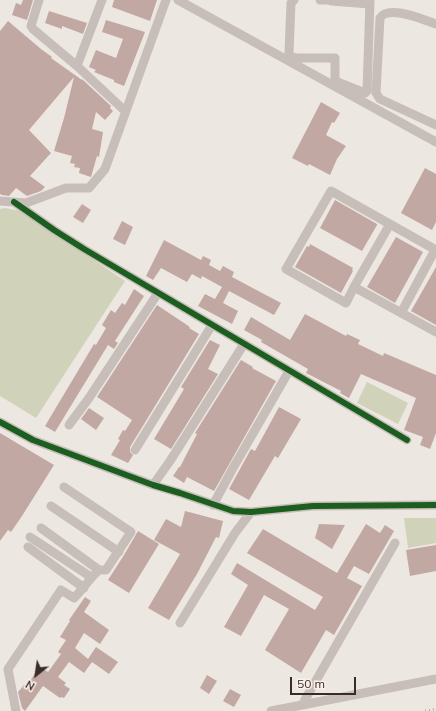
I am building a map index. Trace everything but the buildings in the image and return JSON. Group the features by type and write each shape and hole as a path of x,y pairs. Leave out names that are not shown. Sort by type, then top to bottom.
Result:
{"street":[{"path":"39,0 31,26 33,29 77,66 125,111"},
{"path":"77,66 102,0"},
{"path":"0,201 26,203 66,188 89,188 105,169 166,0"},
{"path":"178,0 310,73 335,84 436,142"},
{"path":"294,0 291,3 289,53 291,57 296,58 335,58 335,84"},
{"path":"320,0 370,2 367,91 365,93 335,84"},
{"path":"436,24 398,12 385,13 382,15 380,18 376,93 380,99 436,125"},
{"path":"310,58 310,73"},
{"path":"408,127 412,114"},
{"path":"390,224 346,303 286,269 331,191 390,224 436,250 401,313"},
{"path":"14,202 54,230 158,293 407,440"},
{"path":"354,287 436,332"},
{"path":"69,425 89,398 158,293"},
{"path":"135,450 212,325"},
{"path":"153,485 170,461 244,344"},
{"path":"213,505 289,371"},
{"path":"0,422 33,440 153,485 233,511 251,512 314,506 436,505"},
{"path":"41,528 99,570 106,570 131,532 64,487"},
{"path":"51,506 119,552"},
{"path":"180,623 235,533 251,512"},
{"path":"30,537 91,577"},
{"path":"302,705 395,543"},
{"path":"28,547 84,588"},
{"path":"16,711 8,669 61,590 74,598 84,588 91,577 99,570"},
{"path":"271,711 436,680"}],"green space":[{"path":"5,208 21,211 125,281 36,418 0,396 0,209"},
{"path":"367,382 408,403 398,424 357,403"},
{"path":"404,518 436,518 436,543 408,548"}],"railway":[{"path":"425,711 436,709"}],"cycle path":[{"path":"14,202 84,249 407,440"},
{"path":"0,422 33,440 153,485 233,511 251,512 313,506 436,505"}]}
